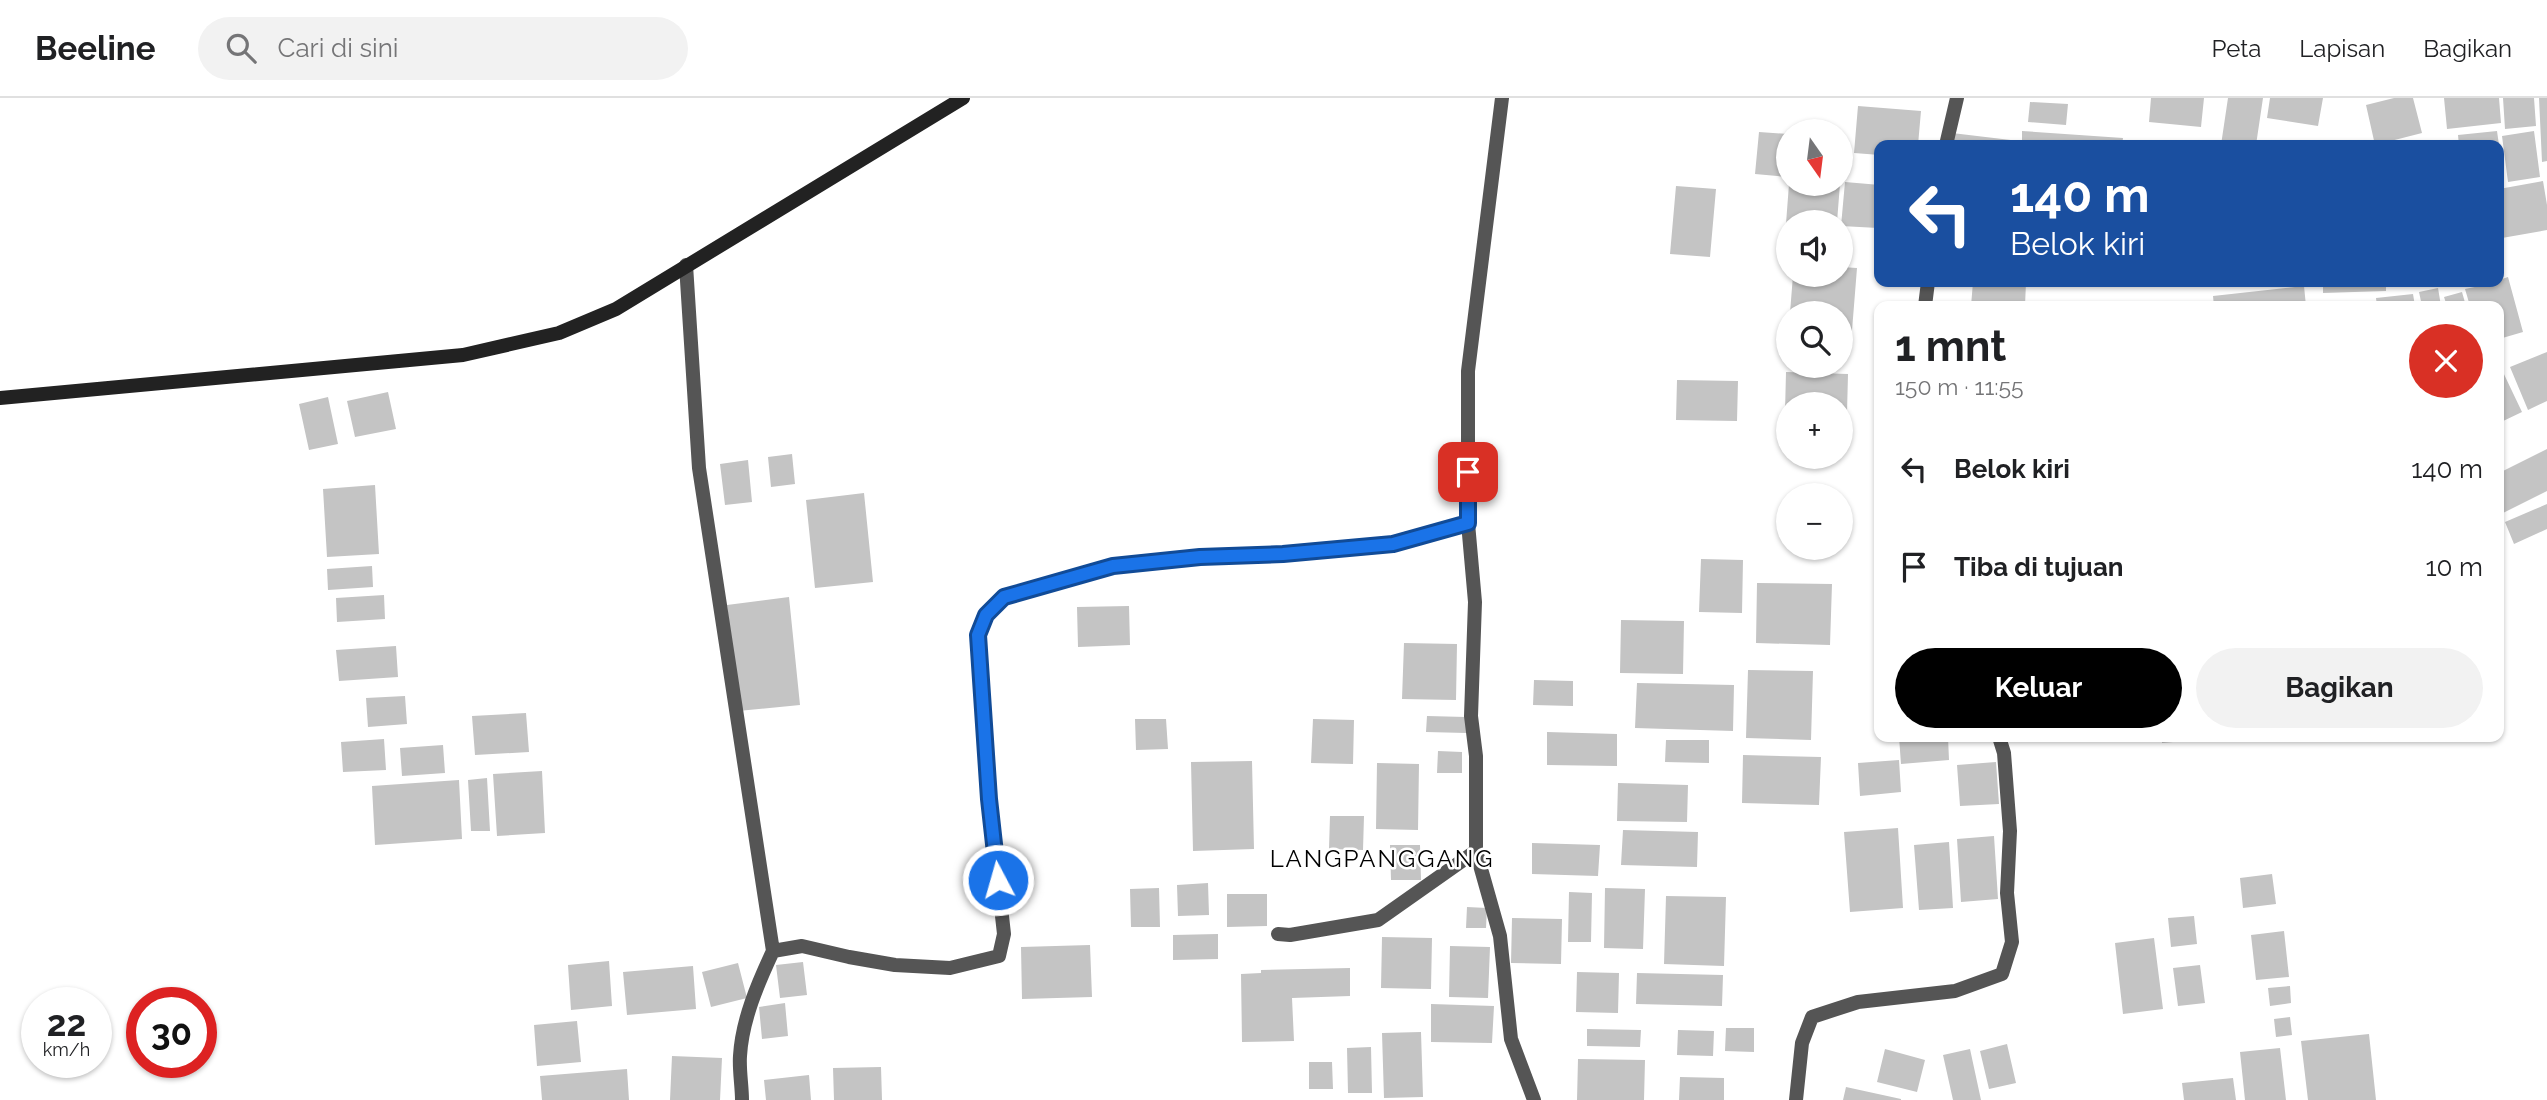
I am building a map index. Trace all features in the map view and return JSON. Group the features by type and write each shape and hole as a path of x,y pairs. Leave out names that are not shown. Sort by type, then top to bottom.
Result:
{"main road":[{"path":"0,398 463,355 559,333 616,309 963,98"}],"street":[{"path":"1502,98 1468,371 1468,523 1475,602 1471,716 1476,756 1476,851 1500,936 1511,1039 1534,1100"},
{"path":"1947,140 1957,98"},
{"path":"686,265 699,468 773,951 753,998 746,1023 740,1056 742,1100"},
{"path":"773,951 802,946 895,965 950,968 999,956 1004,934 989,799 978,635 986,615 1004,597 1113,566 1200,557 1283,554 1393,544 1468,523"},
{"path":"1796,1100 1802,1043 1812,1017 1858,1002 1955,991 2002,974 2012,942 2007,893 2010,831 2004,753 2001,742"},
{"path":"1278,934 1290,935 1378,920 1476,851"}],"building":[{"path":"2151,98 2204,98 2201,127 2149,122"},
{"path":"2228,98 2263,98 2257,140 2222,140"},
{"path":"2270,98 2323,98 2318,126 2267,118"},
{"path":"2394,98 2413,98 2422,133 2395,140 2374,140 2366,105"},
{"path":"2444,98 2499,98 2501,123 2447,129"},
{"path":"2503,98 2534,98 2536,126 2505,129"},
{"path":"2539,98 2547,98 2547,161 2542,162"},
{"path":"2030,102 2068,104 2066,125 2028,122"},
{"path":"1858,106 1921,111 1918,140 1874,140 1874,155 1854,153"},
{"path":"2022,131 2123,138 2123,140 2022,140"},
{"path":"2497,131 2498,140 2458,140 2458,135"},
{"path":"2534,131 2540,177 2508,182 2502,136"},
{"path":"1759,132 1776,133 1776,176 1755,174"},
{"path":"1952,133 2011,140 1951,140"},
{"path":"2543,181 2547,230 2504,238 2504,188"},
{"path":"1853,183 1874,184 1874,228 1853,227 1853,210 1842,210 1844,196 1853,196"},
{"path":"1676,186 1716,189 1710,257 1670,254"},
{"path":"1788,196 1839,196 1838,210 1787,210"},
{"path":"1853,268 1857,268 1853,318 1853,301 1791,301 1792,287 1853,287"},
{"path":"2508,277 2523,332 2504,338 2504,301 2469,301 2465,289 2504,287 2504,278"},
{"path":"1973,287 2026,287 2025,301 1971,301"},
{"path":"2304,287 2306,301 2214,301 2213,296"},
{"path":"2323,287 2386,287 2386,291 2323,293"},
{"path":"2438,288 2440,301 2421,301 2419,292"},
{"path":"2462,292 2465,301 2445,301 2444,297"},
{"path":"2413,294 2414,301 2376,301 2376,298"},
{"path":"2547,352 2547,401 2528,410 2510,367"},
{"path":"2504,374 2522,412 2504,421"},
{"path":"1786,378 1848,378 1848,392 1786,392"},
{"path":"1677,380 1738,381 1737,421 1676,420"},
{"path":"388,392 396,429 355,437 347,401"},
{"path":"328,397 338,444 309,450 299,404"},
{"path":"2547,449 2547,491 2504,512 2504,470"},
{"path":"792,454 795,484 771,487 768,457"},
{"path":"748,460 752,502 725,505 720,464"},
{"path":"375,485 379,554 327,557 323,489"},
{"path":"864,493 873,582 815,588 806,500"},
{"path":"2547,504 2547,529 2514,544 2505,522"},
{"path":"1701,559 1743,560 1742,613 1699,612"},
{"path":"372,566 373,587 328,590 327,569"},
{"path":"1757,583 1832,584 1830,645 1756,643"},
{"path":"384,595 385,619 337,622 336,598"},
{"path":"789,597 800,705 738,711 727,605"},
{"path":"1129,606 1130,645 1078,647 1077,607"},
{"path":"1621,620 1684,621 1683,674 1620,673"},
{"path":"1404,643 1457,644 1456,700 1402,699"},
{"path":"396,646 398,677 339,681 336,650"},
{"path":"1748,670 1813,671 1811,740 1746,738"},
{"path":"1534,680 1573,681 1573,706 1533,705"},
{"path":"1637,683 1734,685 1733,731 1635,728"},
{"path":"405,696 407,724 368,727 366,698"},
{"path":"526,713 529,752 475,755 472,716"},
{"path":"1427,716 1466,717 1466,733 1426,732"},
{"path":"1135,719 1166,719 1168,749 1136,750"},
{"path":"1313,719 1354,720 1353,764 1311,763"},
{"path":"1547,732 1617,734 1617,766 1547,765"},
{"path":"384,739 386,770 343,772 341,742"},
{"path":"1666,740 1709,740 1709,763 1665,762"},
{"path":"1899,742 1948,742 1949,760 1901,764"},
{"path":"443,745 445,773 402,776 400,748"},
{"path":"1438,751 1462,752 1462,773 1437,773"},
{"path":"1743,755 1821,757 1819,805 1742,803"},
{"path":"1899,760 1901,792 1860,796 1858,763"},
{"path":"1252,761 1254,849 1193,851 1191,762"},
{"path":"1996,762 1999,804 1960,806 1957,765"},
{"path":"1377,763 1419,764 1418,830 1376,829"},
{"path":"542,771 545,833 497,836 493,774"},
{"path":"487,778 490,831 471,831 468,780"},
{"path":"459,780 462,839 375,845 372,786"},
{"path":"1618,783 1688,785 1687,822 1617,821"},
{"path":"1330,816 1364,816 1363,850 1329,849"},
{"path":"1898,828 1903,908 1850,912 1844,832"},
{"path":"1623,830 1698,832 1697,867 1621,865"},
{"path":"1994,836 1998,899 1961,902 1957,839"},
{"path":"1949,842 1953,908 1919,910 1914,845"},
{"path":"1532,843 1600,845 1598,876 1532,874"},
{"path":"1390,845 1420,845 1421,880 1391,880"},
{"path":"2272,874 2276,904 2243,908 2240,878"},
{"path":"1208,883 1209,915 1178,916 1177,885"},
{"path":"1159,888 1160,927 1131,927 1130,889"},
{"path":"1605,888 1645,889 1643,949 1604,948"},
{"path":"1569,892 1592,893 1591,942 1568,942"},
{"path":"1227,894 1267,894 1267,926 1227,927"},
{"path":"1666,896 1726,897 1724,966 1664,964"},
{"path":"1467,907 1487,908 1486,928 1466,928"},
{"path":"2194,916 2197,944 2171,947 2168,918"},
{"path":"1512,918 1562,919 1561,964 1511,963"},
{"path":"2284,931 2289,977 2256,980 2251,935"},
{"path":"1218,934 1218,959 1173,960 1173,935"},
{"path":"1382,937 1432,938 1431,989 1381,988"},
{"path":"2154,938 2163,1009 2123,1014 2115,943"},
{"path":"1090,945 1092,997 1022,999 1021,947"},
{"path":"1450,946 1490,947 1488,998 1449,997"},
{"path":"609,961 612,1006 571,1010 568,965"},
{"path":"803,962 807,995 780,998 776,965"},
{"path":"738,963 747,998 711,1007 702,972"},
{"path":"2200,965 2205,1003 2178,1006 2173,968"},
{"path":"693,966 696,1009 627,1015 623,972"},
{"path":"1350,968 1350,996 1292,998 1294,1041 1242,1042 1241,974 1261,973 1261,970"},
{"path":"1577,972 1619,973 1618,1013 1576,1012"},
{"path":"1637,973 1723,975 1722,1006 1636,1004"},
{"path":"2290,986 2291,1003 2270,1006 2268,988"},
{"path":"785,1003 788,1036 762,1039 759,1007"},
{"path":"1431,1004 1494,1006 1492,1043 1431,1042"},
{"path":"2290,1017 2292,1035 2276,1037 2274,1019"},
{"path":"577,1021 581,1062 537,1066 534,1025"},
{"path":"1726,1028 1754,1028 1754,1052 1725,1051"},
{"path":"1587,1029 1641,1030 1640,1047 1587,1046"},
{"path":"1678,1030 1714,1031 1713,1056 1677,1055"},
{"path":"1421,1032 1423,1097 1384,1098 1382,1033"},
{"path":"2369,1034 2376,1100 2308,1100 2301,1041"},
{"path":"2007,1044 2016,1083 1989,1089 1980,1051"},
{"path":"1371,1047 1372,1093 1348,1093 1347,1048"},
{"path":"2280,1048 2286,1100 2245,1100 2240,1052"},
{"path":"1885,1049 1925,1060 1917,1092 1877,1082"},
{"path":"1970,1049 1981,1100 1953,1100 1943,1055"},
{"path":"672,1056 722,1058 720,1100 670,1100"},
{"path":"1578,1059 1645,1060 1644,1100 1577,1100"},
{"path":"1309,1062 1332,1062 1333,1089 1309,1089"},
{"path":"881,1067 882,1100 834,1100 833,1068"},
{"path":"627,1069 629,1100 542,1100 540,1076"},
{"path":"809,1075 811,1100 766,1100 764,1080"},
{"path":"1680,1077 1724,1078 1724,1100 1679,1100"},
{"path":"2233,1078 2236,1100 2184,1100 2182,1083"},
{"path":"1846,1087 1901,1099 1901,1100 1843,1100"}],"district":[{"name":"LANGPANGGANG","path":"1382,858"}],"route":[{"path":"998,880 989,799 978,635 986,615 1004,597 1113,566 1200,557 1283,554 1393,544 1468,523 1468,472"}]}
